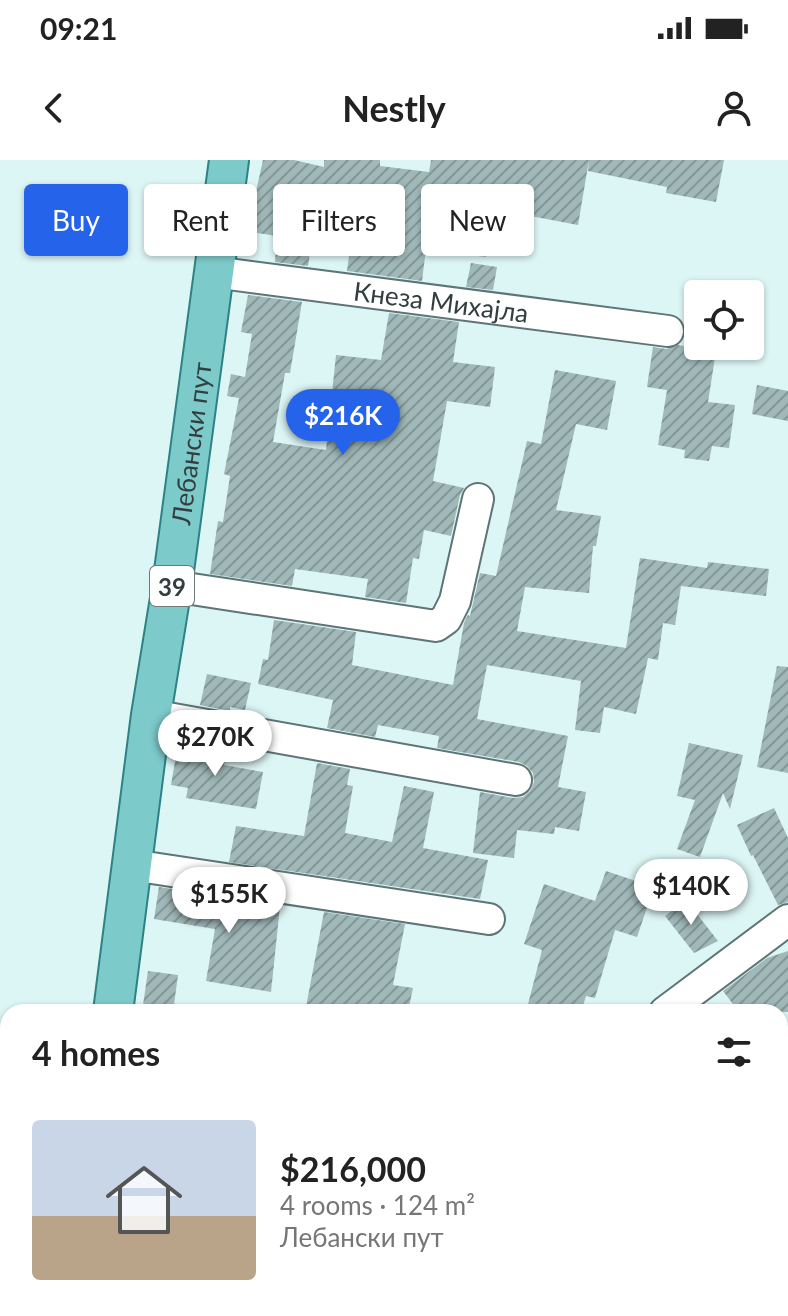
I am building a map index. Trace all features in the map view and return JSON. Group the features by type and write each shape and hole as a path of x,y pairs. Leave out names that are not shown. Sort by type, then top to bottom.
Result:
{"main road":[{"name":"Лебански пут","path":"114,1004 229,160"}],"street":[{"name":"Кнеза Михајла","path":"213,272 668,331"},
{"path":"172,586 436,626 446,619 455,601 478,499"},
{"path":"151,715 516,780"},
{"path":"132,865 489,919"},
{"path":"676,1004 788,920"}],"building":[{"path":"263,160 294,160 324,167 324,160 380,160 380,166 429,172 431,160 589,160 578,225 534,217 534,184 421,184 421,256 425,256 422,281 347,271 349,256 405,256 405,184 273,184 273,235 257,233 257,187"},
{"path":"589,160 724,160 716,202 666,193 667,187 588,171"},
{"path":"275,256 310,256 308,266 275,262"},
{"path":"471,263 497,267 493,290 466,287"},
{"path":"248,295 302,302 290,373 285,373 273,442 326,450 336,355 381,360 389,313 459,322 453,362 495,367 490,407 447,401 433,481 464,488 451,536 424,530 419,559 413,558 406,603 365,597 368,579 295,569 292,586 210,574 218,521 223,522 230,476 224,474 239,398 227,396 231,374 245,377 252,334 241,332"},
{"path":"684,346 684,360 715,360 708,402 735,405 729,448 712,446 709,461 684,458 685,450 658,445 667,390 647,387 653,347 666,349"},
{"path":"555,370 616,381 607,430 576,424 556,510 601,516 596,546 593,546 589,593 525,587 517,631 626,648 640,558 707,568 708,562 769,569 766,596 681,586 675,625 663,623 658,660 648,658 636,714 604,707 600,733 575,730 581,681 487,665 477,719 568,736 558,787 586,792 579,831 555,827 554,834 517,830 514,858 473,853 480,792 523,797 534,782 533,773 527,766 437,748 439,736 378,725 375,737 327,728 333,700 258,684 263,659 268,660 274,620 356,632 352,665 453,685 464,623 470,616 480,573 496,576 527,441 541,444"},
{"path":"757,385 788,391 788,421 752,414"},
{"path":"777,666 788,667 788,773 757,767"},
{"path":"207,674 251,683 245,710 230,707 230,711 200,705"},
{"path":"193,741 222,746 220,756 226,757 224,765 263,772 256,809 186,798 188,788 171,785 177,750 190,752"},
{"path":"689,743 743,755 730,809 723,793 700,857 677,849 695,800 677,796"},
{"path":"317,763 350,769 347,785 353,786 345,833 392,842 404,786 434,792 423,848 488,860 480,899 229,862 236,826 304,836"},
{"path":"774,808 788,838 788,902 778,905 737,825"},
{"path":"606,871 651,886 651,896 637,937 615,930 595,998 586,996 584,1004 528,1004 542,950 524,944 544,884 595,901"},
{"path":"159,887 280,906 271,992 206,981 215,929 154,919"},
{"path":"686,900 718,941 694,953 665,916"},
{"path":"324,912 405,924 393,985 413,988 410,1004 307,1004"},
{"path":"788,951 788,1004 733,1004 723,991 767,958"},
{"path":"148,971 178,975 174,1004 143,1004"}]}
